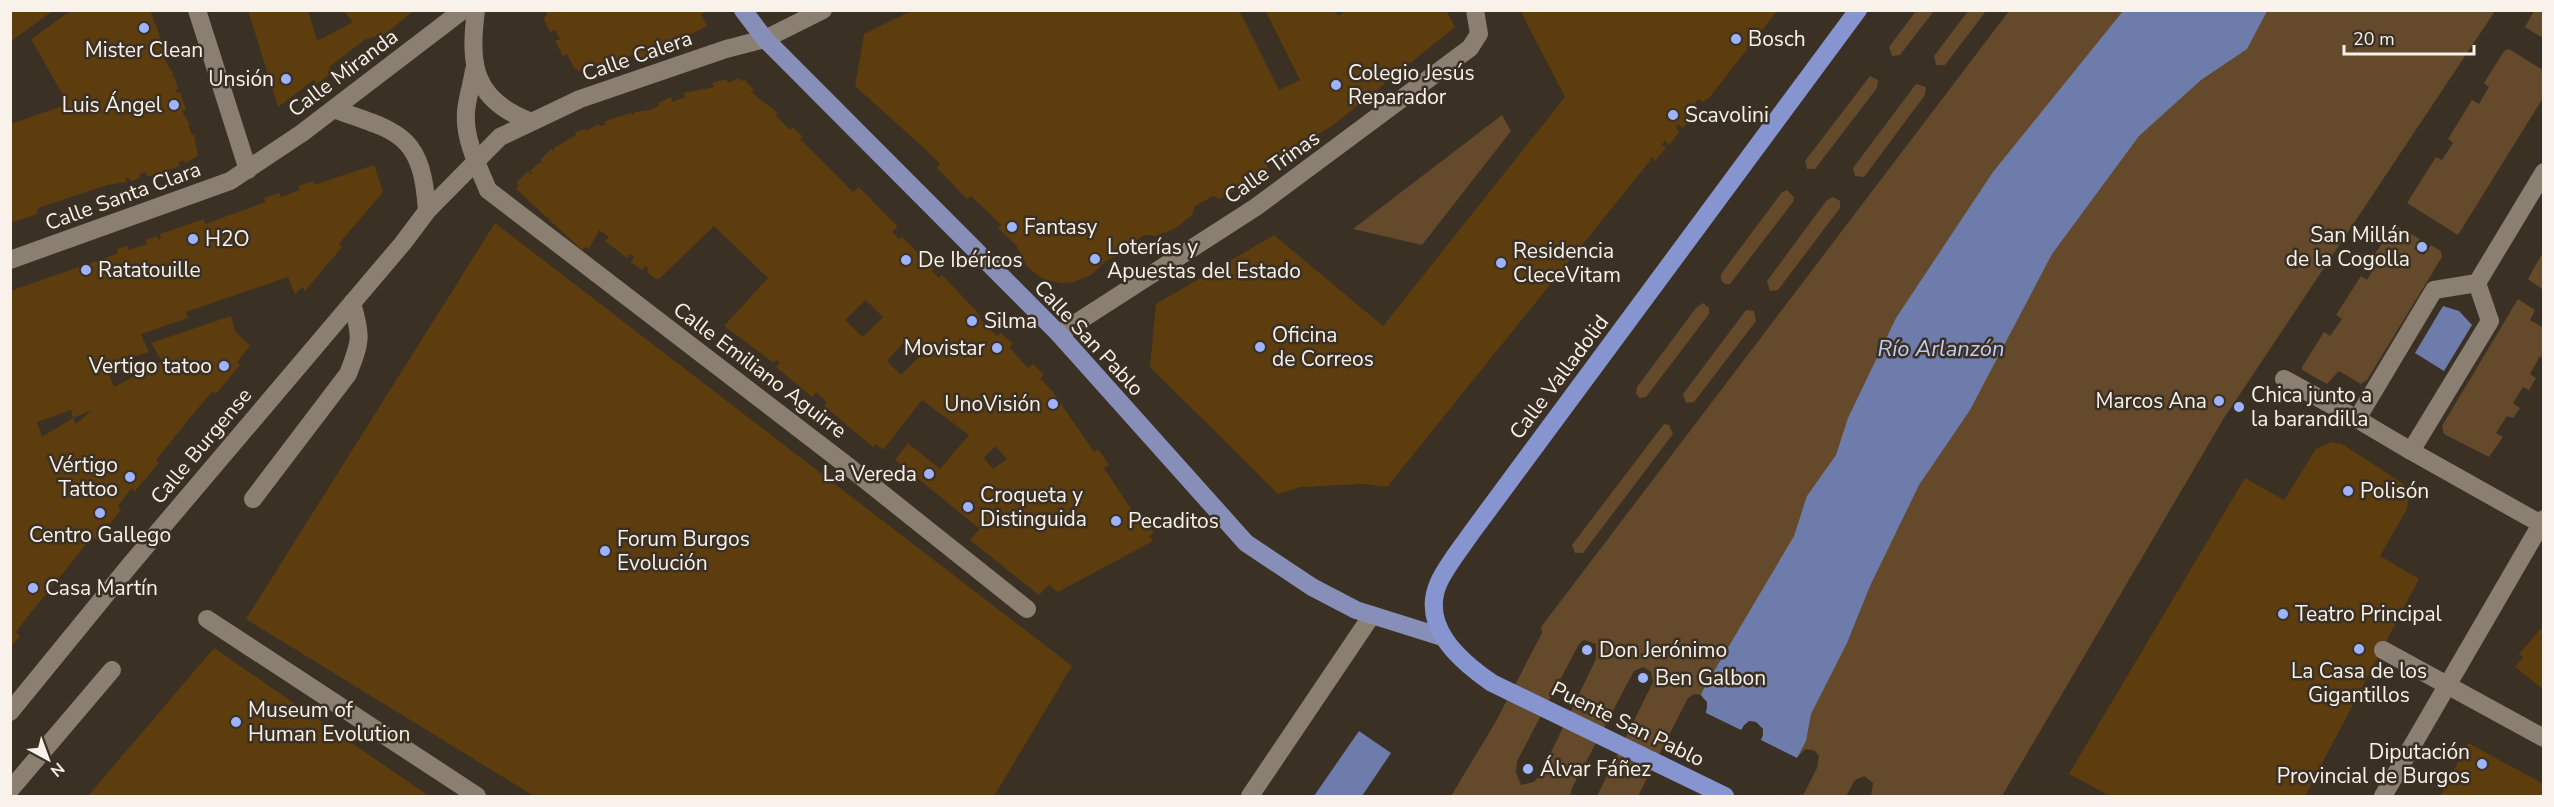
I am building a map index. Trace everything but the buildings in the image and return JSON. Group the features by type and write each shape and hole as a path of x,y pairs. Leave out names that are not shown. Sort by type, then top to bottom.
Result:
{"highway":[{"name":"Calle Valladolid","path":"1442,637 1433,612 1438,584 1466,540 1858,10"},
{"name":"Puente San Pablo","path":"1442,637 1471,669 1511,692 1725,796"}],"main road":[{"name":"Calle San Pablo","path":"743,10 765,39 1059,334 1246,543 1312,587 1372,615 1442,637"}],"street":[{"path":"197,10 248,170"},
{"name":"Calle Miranda","path":"248,170 333,109 463,10"},
{"path":"476,10 472,40 474,70 499,106 529,121"},
{"name":"Calle Calera","path":"475,160 500,137 529,121 580,99 726,49 765,39 824,10"},
{"name":"Calle Trinas","path":"1059,334 1256,207 1470,48 1479,34 1475,10"},
{"name":"Calle Emiliano Aguirre","path":"474,70 466,114 475,160 488,190 849,467 1027,609"},
{"path":"333,109 392,130 415,152 425,182 427,211"},
{"name":"Calle Burgense","path":"10,712 130,565 427,211 475,160"},
{"name":"Calle Santa Clara","path":"10,260 230,181 248,170"},
{"path":"2357,419 2434,291 2477,283 2544,172"},
{"path":"2411,451 2490,321 2477,283"},
{"path":"253,500 348,374 361,331 352,303"},
{"path":"2284,379 2411,451 2542,521 2383,796"},
{"path":"1250,796 1372,615"},
{"path":"207,619 477,796"},
{"path":"2383,650 2544,738"},
{"path":"10,790 112,670"}],"shaded area":[{"path":"1916,11 1934,11 1900,55 1892,56 1889,47"},
{"path":"1968,11 1986,11 1945,65 1936,65 1934,56"},
{"path":"2009,11 2495,11 2224,418 2002,796 1871,796 1873,783 1864,776 1855,780 1846,796 1803,796 1817,768 1819,756 1815,751 1806,749 1797,758 1763,735 1756,722 1744,725 1741,730 1707,708 1701,695 1694,694 1688,698 1638,796 1597,796 1653,682 1651,672 1643,667 1634,671 1572,788 1570,796 1451,796 1495,723 1542,633 1541,627","holes":["1584,640 1596,644 1596,659 1540,775 1534,782 1521,785 1516,772 1517,761 1579,644"]},
{"path":"2534,11 2543,11 2543,38 2525,27"},
{"path":"2509,49 2543,70 2543,98 2458,235 2407,203 2436,157 2442,160 2453,143 2448,139 2472,100 2479,104 2489,87 2484,83 2504,51"},
{"path":"1870,76 1878,80 1877,88 1815,169 1807,169 1805,161"},
{"path":"1916,84 1926,87 1925,95 1864,177 1855,176 1853,168"},
{"path":"1502,115 1511,131 1422,245 1353,229"},
{"path":"1787,190 1794,197 1793,202 1730,284 1725,284 1721,280 1721,274 1782,192"},
{"path":"1833,197 1840,201 1840,208 1778,290 1770,291 1767,281 1827,200"},
{"path":"2395,225 2420,239 2414,249 2424,255 2431,245 2441,251 2442,257 2367,380 2361,384 2339,371 2327,384 2302,370 2302,367 2324,332 2330,336 2342,319 2336,315 2361,276 2367,280 2378,262 2372,258"},
{"path":"2543,252 2543,290 2528,279"},
{"path":"2518,299 2535,310 2530,320 2542,327 2543,325 2543,357 2540,356 2530,374 2536,378 2529,390 2523,387 2513,403 2520,408 2513,418 2507,416 2496,433 2503,437 2489,457 2444,434 2442,426"},
{"path":"1703,303 1709,308 1709,314 1646,397 1640,398 1636,394 1637,387 1696,308"},
{"path":"1746,310 1754,311 1756,321 1694,402 1686,403 1683,394"},
{"path":"1664,424 1669,425 1673,434 1583,553 1575,553 1572,545"}],"water":[{"name":"Río Arlanzón","path":"2123,11 2267,11 2247,49 2201,80 2139,136 2052,254 1970,410 1919,485 1870,586 1847,643 1811,714 1806,741 1797,758 1734,796 1763,735 1763,729 1756,722 1749,721 1744,725 1707,796 1666,796 1707,708 1707,702 1701,695 1703,690 1794,536 1807,496 1836,455 1848,418 1896,318 1993,172"},
{"path":"2443,306 2459,311 2472,325 2444,371 2415,353"},
{"path":"1359,731 1391,753 1362,796 1314,796"}],"pier":[{"path":"1698,694 1707,702 1706,713 1741,730 1749,721 1756,722 1763,729 1761,740 1797,758 1805,749 1780,796 1731,796 1760,735 1759,727 1752,724 1746,727 1710,796 1663,796 1704,708 1704,702"}],"place":[{"name":"Mister Clean","path":"144,28"},
{"name":"Bosch","path":"1736,39"},
{"name":"Unsión","path":"286,79"},
{"name":"Colegio Jesús Reparador","path":"1336,85"},
{"name":"Luis Ángel","path":"174,105"},
{"name":"Scavolini","path":"1673,115"},
{"name":"Fantasy","path":"1012,227"},
{"name":"H2O","path":"193,239"},
{"name":"San Millán de la Cogolla","path":"2422,247"},
{"name":"Loterías y Apuestas del Estado","path":"1095,259"},
{"name":"De Ibéricos","path":"906,260"},
{"name":"Residencia CleceVitam","path":"1501,263"},
{"name":"Ratatouille","path":"86,270"},
{"name":"Silma","path":"972,321"},
{"name":"Oficina de Correos","path":"1260,347"},
{"name":"Movistar","path":"997,348"},
{"name":"Vertigo tatoo","path":"224,366"},
{"name":"Marcos Ana","path":"2219,401"},
{"name":"UnoVisión","path":"1053,404"},
{"name":"Chica junto a la barandilla","path":"2239,407"},
{"name":"La Vereda","path":"929,474"},
{"name":"Vértigo Tattoo","path":"130,477"},
{"name":"Polisón","path":"2348,491"},
{"name":"Croqueta y Distinguida","path":"968,507"},
{"name":"Centro Gallego","path":"100,513"},
{"name":"Pecaditos","path":"1116,521"},
{"name":"Forum Burgos Evolución","path":"605,551"},
{"name":"Casa Martín","path":"33,588"},
{"name":"Teatro Principal","path":"2283,614"},
{"name":"La Casa de los Gigantillos","path":"2359,649"},
{"name":"Don Jerónimo","path":"1587,650"},
{"name":"Ben Galbon","path":"1643,678"},
{"name":"Museum of Human Evolution","path":"236,722"},
{"name":"Diputación Provincial de Burgos","path":"2482,764"},
{"name":"Álvar Fáñez","path":"1528,769"}]}
